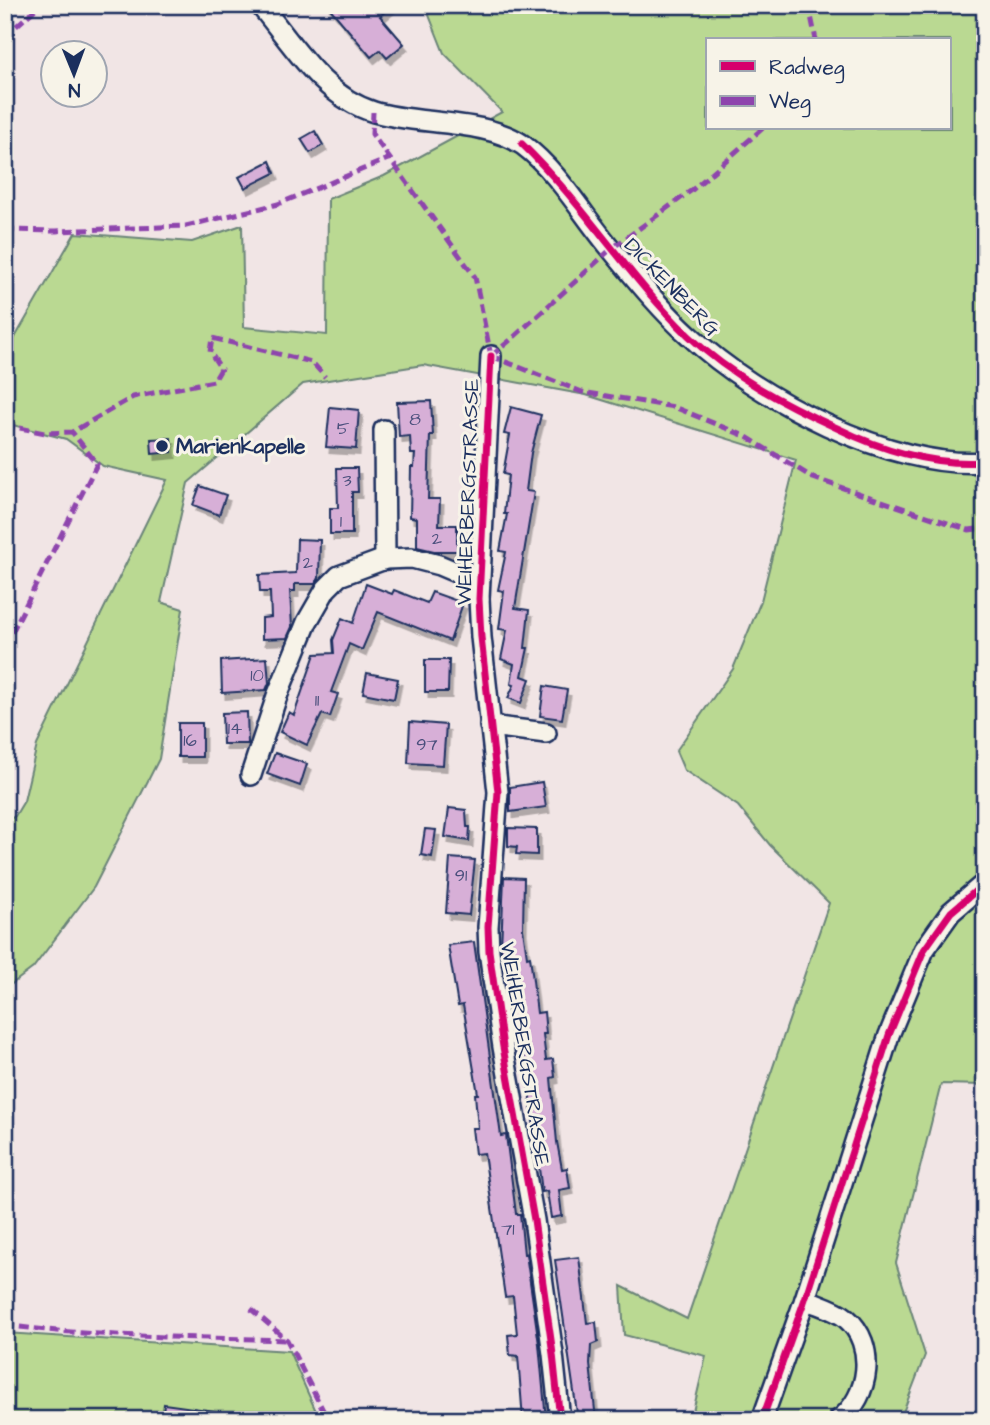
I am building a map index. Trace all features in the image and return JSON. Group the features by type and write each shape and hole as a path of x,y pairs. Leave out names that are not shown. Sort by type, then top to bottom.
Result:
{"street":[{"name":"DICKENBERG","path":"260,5 309,65 336,93 373,112 489,131 522,144 550,171 611,249 690,337 751,385 874,446 916,457 985,462"},
{"name":"WEIHERBERGSTRASSE","path":"491,356 479,599 498,792 488,928 489,951 534,1220 553,1354 559,1420"},
{"path":"384,430 385,559"},
{"path":"251,775 277,696 307,622 326,589 339,576 385,559 412,558 465,576 479,599"},
{"path":"491,726 546,733"},
{"path":"762,1420 805,1299 889,1035 924,950 951,912 985,883"},
{"path":"805,1299 845,1317 859,1333 866,1354 864,1382 848,1413 839,1420"}],"green space":[{"path":"425,5 985,5 985,1085 941,1084 896,1263 925,1355 900,1420 691,1420 706,1356 624,1335 621,1286 687,1319 829,903 770,845 738,806 684,770 676,751 733,669 761,601 796,460 586,395 423,365 303,384 188,483 161,602 183,609 159,759 94,887 33,968 5,989 5,822 15,816 24,801 37,745 167,480 103,466 66,439 5,423 5,355 75,233 192,242 242,225 244,327 327,335 328,199 384,176 502,112 444,53"},
{"path":"5,1333 289,1351 320,1420 5,1420"}],"building":[{"path":"327,5 393,5 380,16 404,44 387,58 380,50 371,57"},
{"path":"315,131 323,145 310,153 301,139"},
{"path":"270,161 275,173 245,188 239,177"},
{"path":"431,401 433,435 430,435 428,499 440,499 439,525 457,525 457,551 434,551 417,547 417,518 410,517 411,467 414,467 415,454 411,454 410,436 399,437 397,402"},
{"path":"330,407 359,410 356,449 326,447"},
{"path":"511,407 541,415 531,453 526,491 534,492 515,608 529,610 525,648 528,648 522,676 530,679 521,703 508,698 514,685 511,684 514,664 501,659 507,630 499,629 504,591 498,590 506,552 500,551 507,514 504,514 508,475 503,474 510,435 504,434"},
{"name":"Marienkapelle","path":"171,438 172,452 152,454 151,439"},
{"path":"337,468 357,468 358,492 352,492 352,534 330,534 330,508 338,508"},
{"path":"200,486 226,495 219,515 193,505"},
{"path":"297,539 320,540 319,578 315,584 295,584 295,591 290,591 292,627 287,638 262,639 262,618 271,617 270,592 260,592 259,575 296,573"},
{"path":"366,584 392,594 394,590 427,603 432,592 463,603 450,641 378,612 362,650 349,644 331,692 338,694 330,717 322,714 307,745 280,732 289,712 294,715 315,654 334,653 333,640 342,618 353,623"},
{"path":"267,658 269,683 266,690 222,693 221,661"},
{"path":"425,660 449,660 448,692 425,692"},
{"path":"367,673 398,679 394,699 363,693"},
{"path":"544,686 567,690 562,719 540,716"},
{"path":"247,712 248,744 223,744 222,713"},
{"path":"410,722 446,725 443,765 408,763"},
{"path":"178,723 202,723 202,757 178,757"},
{"path":"275,753 307,764 300,786 267,774"},
{"path":"542,782 546,807 510,812 510,787"},
{"path":"449,808 466,810 467,827 470,827 469,841 445,837"},
{"path":"508,828 537,829 537,855 516,854 517,847 508,846"},
{"path":"425,829 436,830 432,857 421,855"},
{"path":"450,858 475,860 469,915 446,913"},
{"path":"504,877 524,878 523,929 527,957 530,956 537,1013 544,1012 546,1060 553,1059 555,1077 551,1078 557,1142 562,1169 567,1168 570,1188 559,1190 562,1216 551,1218 547,1191 542,1192 516,1001 512,1002 506,953 502,953 501,947"},
{"path":"474,942 501,1136 506,1135 516,1214 520,1214 539,1344 546,1420 523,1420 518,1356 510,1355 508,1335 517,1334 513,1296 505,1297 484,1153 475,1154 472,1128 478,1128 475,1094 478,1094 463,1005 458,1006 448,945"},
{"path":"579,1257 587,1323 596,1322 598,1342 591,1345 590,1364 596,1420 578,1420 555,1260"},
{"path":"164,1404 230,1413 230,1420 162,1420"}],"marked path":[{"path":"5,36 40,5"},
{"path":"806,5 810,11 816,38"},
{"path":"373,112 372,134 475,277 491,356"},
{"path":"491,356 611,249 692,190 761,130"},
{"path":"5,230 56,231 186,226 278,204 388,159"},
{"path":"5,425 45,433 72,432 133,397 214,381 221,369 210,352 212,338 312,362 325,377"},
{"path":"491,356 582,392 674,407 745,436 813,478 969,530 985,528"},
{"path":"5,646 97,464 72,432"},
{"path":"251,1309 287,1340 328,1420"},
{"path":"5,1325 111,1335 287,1340"}],"cycle path":[{"path":"522,144 667,313 722,364 797,409 872,443 927,459 985,462"},
{"path":"491,356 479,599 498,792 488,927 489,951 534,1220 560,1420"},
{"path":"762,1420 805,1299 889,1035 924,950 951,912 985,883"}],"place":[{"name":"Marienkapelle","path":"162,446"}]}
